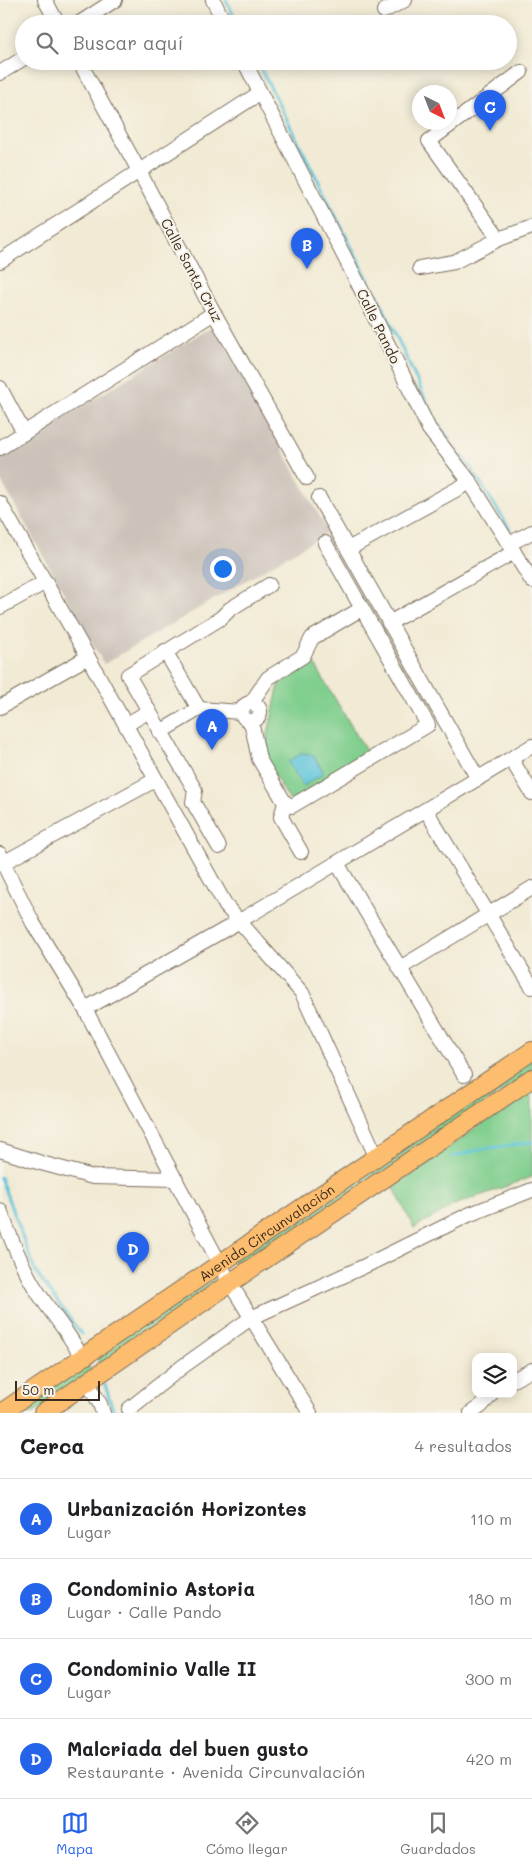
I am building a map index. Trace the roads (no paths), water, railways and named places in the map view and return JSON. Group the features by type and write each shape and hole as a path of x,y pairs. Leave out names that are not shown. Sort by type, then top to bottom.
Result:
{"main road":[{"name":"Avenida Circunvalación","path":"0,1413 532,1051"},
{"name":"Avenida Circunvalación","path":"43,1413 230,1282 532,1078"}],"street":[{"path":"45,0 53,15"},
{"path":"92,15 115,0"},
{"path":"213,0 220,15"},
{"path":"384,10 405,0"},
{"path":"0,73 15,64"},
{"name":"Calle Santa Cruz","path":"84,70 214,313 307,478"},
{"name":"Calle Pando","path":"248,70 363,292 429,429 470,482 532,581"},
{"path":"499,239 429,141 521,72"},
{"path":"0,259 260,93"},
{"path":"420,268 454,262 499,239 532,227"},
{"path":"0,448 214,313"},
{"path":"0,388 24,433"},
{"path":"348,550 470,482"},
{"path":"319,498 388,623 478,779"},
{"path":"0,504 46,582 226,906 302,993 376,1156"},
{"path":"388,623 512,548 532,532"},
{"path":"325,543 428,725 292,806 285,803 259,759 248,712 268,678 303,656 312,638 362,609"},
{"path":"0,607 46,582"},
{"path":"219,847 193,802 195,790 128,675 221,618 230,609 269,584"},
{"path":"165,651 199,709"},
{"path":"0,707 88,657"},
{"path":"160,732 199,709 248,712"},
{"path":"126,725 149,711"},
{"path":"85,1009 238,922 532,746"},
{"path":"511,759 532,794"},
{"path":"155,780 1,860 33,923 85,1009 230,1282 310,1413"},
{"path":"285,803 281,817 301,852"},
{"path":"426,810 532,988"},
{"path":"337,863 464,1075"},
{"path":"400,968 532,888"},
{"path":"0,1150 41,1164 93,1177 176,1179"},
{"path":"128,1409 182,1367 251,1318 367,1265 468,1215 532,1190"},
{"path":"0,1210 13,1246 31,1282 74,1343 82,1358"},
{"path":"517,1378 532,1370"},
{"path":"88,1383 103,1413"},
{"path":"471,1413 488,1398"}],"water":[{"path":"301,754 313,755 323,771 321,775 303,786 288,762"}],"waterway":[{"path":"226,0 234,15"},
{"path":"262,70 369,281"},
{"path":"377,294 429,407 438,424 450,440"},
{"path":"463,456 510,529"},
{"path":"523,549 532,562"},
{"path":"451,1157 483,1149 532,1142"},
{"path":"0,1177 35,1271 81,1334"},
{"path":"105,1385 114,1413"}],"place":[{"name":"Condominio Valle II","path":"490,131"},
{"name":"Condominio Astoria","path":"307,269"},
{"name":"Urbanización Horizontes","path":"212,750"},
{"name":"Malcriada del buen gusto","path":"133,1273"}]}
